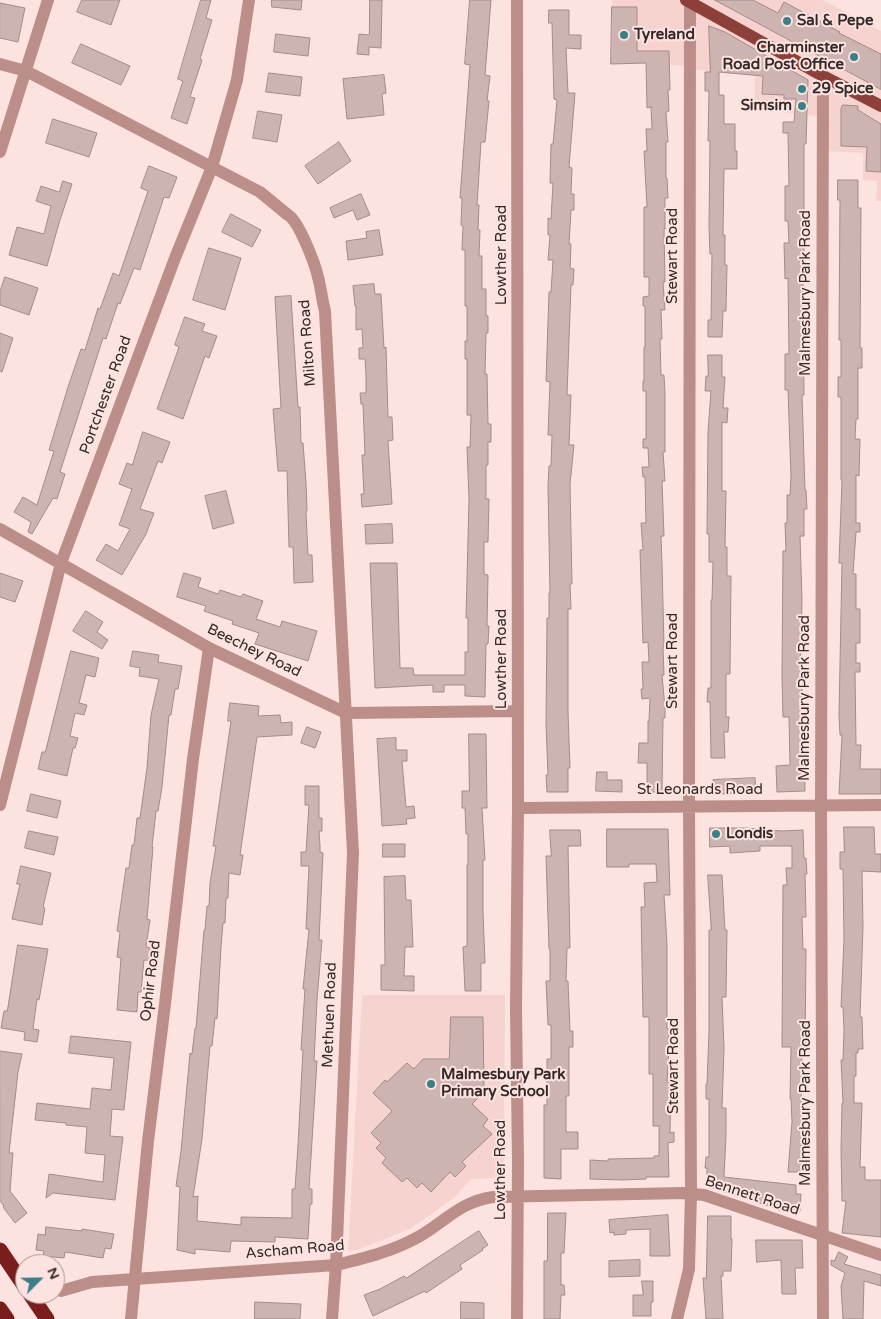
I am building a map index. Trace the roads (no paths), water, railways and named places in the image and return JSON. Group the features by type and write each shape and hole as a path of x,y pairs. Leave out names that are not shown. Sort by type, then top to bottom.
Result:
{"highway":[{"path":"0,1250 15,1272"},
{"path":"37,1304 47,1319"},
{"path":"0,1310 7,1319"}],"main road":[{"path":"688,1 881,106"}],"street":[{"path":"0,152 48,0"},
{"name":"Portchester Road","path":"0,805 61,564 175,258 212,167 237,80 249,0"},
{"name":"Lowther Road","path":"517,0 517,1319"},
{"name":"Stewart Road","path":"677,1319 689,1269 691,1194 688,1"},
{"name":"Milton Road","path":"0,64 26,71 260,192 288,216 293,218 306,244 318,276 325,312 346,713"},
{"name":"Malmesbury Park Road","path":"823,76 821,806 823,1319"},
{"name":"Beechey Road","path":"0,529 209,648 346,713 518,711"},
{"name":"Ophir Road","path":"130,1319 148,1141 193,759 209,648"},
{"name":"Methuen Road","path":"332,1319 336,1265 353,853 346,713"},
{"name":"St Leonards Road","path":"518,808 881,805"},
{"name":"Bennett Road","path":"518,1197 704,1195 881,1255"},
{"name":"Ascham Road","path":"65,1290 92,1282 336,1265 371,1257 418,1237 467,1204 492,1196 518,1197"}],"place":[{"name":"Sal & Pepe","path":"787,21"},
{"name":"Tyreland","path":"624,35"},
{"name":"Charminster Road Post Office","path":"854,57"},
{"name":"29 Spice","path":"802,89"},
{"name":"Simsim","path":"802,106"},
{"name":"Londis","path":"716,834"},
{"name":"Malmesbury Park Primary School","path":"431,1084"}]}
